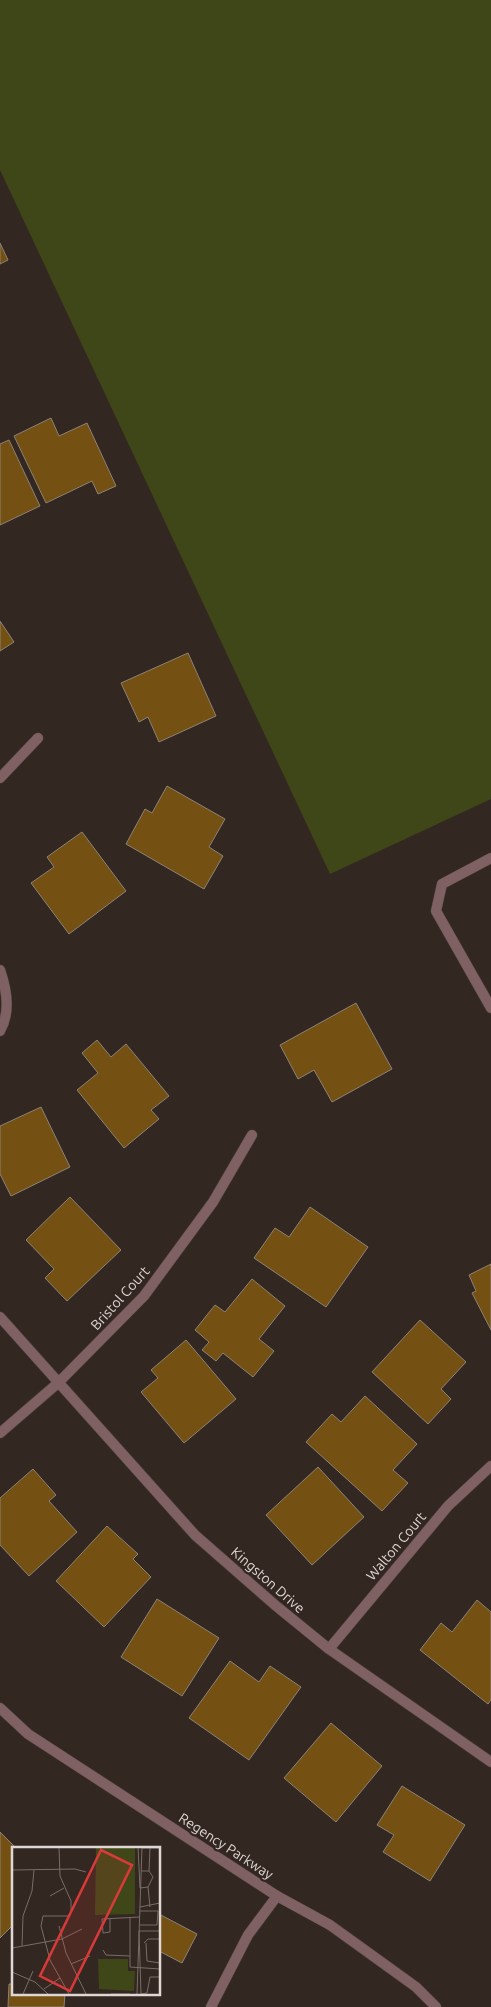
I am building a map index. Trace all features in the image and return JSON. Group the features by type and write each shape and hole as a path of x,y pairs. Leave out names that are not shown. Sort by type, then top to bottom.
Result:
{"street":[{"path":"0,778 38,738"},
{"path":"491,858 442,884 436,911 491,1008"},
{"path":"0,970 8,1000 4,1023 0,1030"},
{"name":"Bristol Court","path":"0,1433 58,1383 144,1296 213,1202 252,1135"},
{"name":"Kingston Drive","path":"0,1317 195,1535 275,1606 329,1649 491,1762"},
{"name":"Walton Court","path":"329,1649 448,1506 491,1466"},
{"name":"Regency Parkway","path":"0,1708 28,1734 277,1896 330,1926 416,1987 436,2007"},
{"path":"211,2007 248,1935 277,1896"}],"green space":[{"path":"0,0 491,0 491,799 330,874 0,170"}],"building":[{"path":"0,243 8,260 0,264"},
{"path":"51,418 59,436 87,423 116,486 98,494 92,481 46,503 14,436"},
{"path":"9,440 40,506 0,525 0,444"},
{"path":"0,621 14,642 0,651"},
{"path":"188,653 216,716 159,742 148,717 139,722 121,683"},
{"path":"167,786 225,819 209,847 223,856 204,889 126,844 145,809 152,813"},
{"path":"82,832 126,891 69,934 31,883 54,867 47,857"},
{"path":"356,1003 392,1069 332,1102 314,1070 298,1079 280,1045"},
{"path":"97,1040 111,1057 126,1044 169,1096 151,1110 159,1119 124,1148 77,1090 98,1073 82,1053"},
{"path":"41,1107 70,1167 11,1196 0,1174 0,1126"},
{"path":"70,1197 121,1250 67,1301 45,1278 54,1269 26,1240"},
{"path":"310,1207 368,1247 326,1307 254,1258 275,1228 289,1237"},
{"path":"491,1264 491,1330 472,1293 476,1291 469,1275"},
{"path":"252,1279 285,1306 259,1339 274,1351 253,1377 223,1353 216,1361 202,1350 209,1342 195,1330 215,1305 225,1312"},
{"path":"420,1320 466,1362 441,1389 451,1399 428,1424 372,1372"},
{"path":"186,1340 236,1399 184,1443 141,1392 158,1378 151,1370"},
{"path":"365,1396 417,1444 393,1470 408,1483 382,1511 306,1442 332,1414 341,1422"},
{"path":"318,1467 364,1517 312,1565 266,1515"},
{"path":"33,1469 56,1495 49,1501 77,1532 29,1576 0,1545 0,1498"},
{"path":"107,1526 138,1554 133,1559 151,1577 104,1627 56,1581"},
{"path":"157,1599 219,1638 182,1696 121,1657"},
{"path":"477,1600 491,1612 491,1700 488,1704 420,1650 441,1623 452,1632"},
{"path":"230,1661 259,1682 270,1666 301,1687 249,1760 189,1718"},
{"path":"331,1723 382,1766 336,1822 284,1778"},
{"path":"402,1786 465,1825 430,1881 383,1852 394,1835 377,1825"},
{"path":"0,1832 15,1847 12,1847 12,1926 0,1938"},
{"path":"160,1915 197,1934 182,1963 160,1952"},
{"path":"9,1984 12,1984 12,1994 65,1994 64,2007 8,2007"}]}
